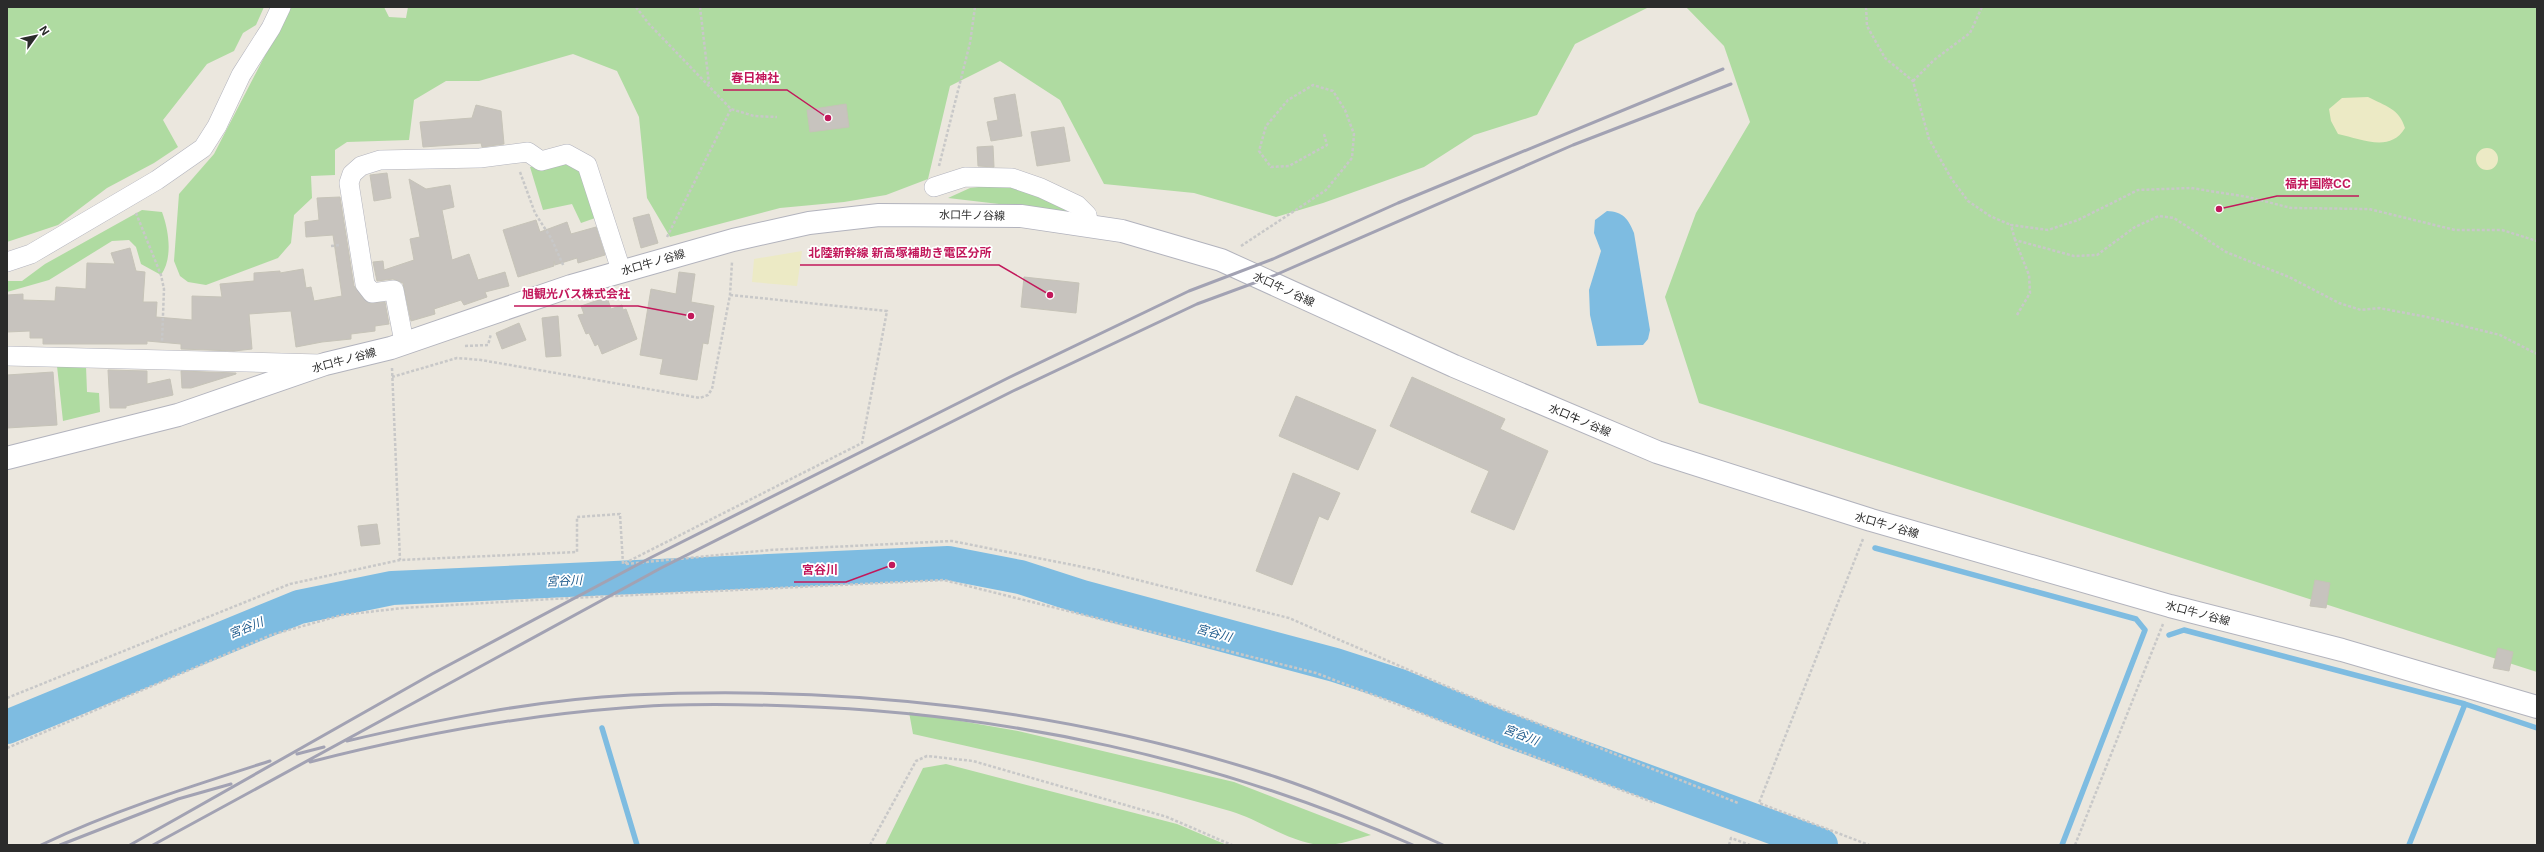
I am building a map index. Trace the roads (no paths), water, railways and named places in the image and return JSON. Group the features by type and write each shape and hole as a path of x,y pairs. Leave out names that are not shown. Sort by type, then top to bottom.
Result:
{"main road":[{"name":"水口牛ノ谷線","path":"7,458 178,415 325,364 397,345 621,270 733,240 809,223 898,214 1021,216 1122,231 1221,260 1454,366 1657,452 1871,520 2170,606 2342,650 2537,708"}],"street":[{"path":"7,262 31,254 129,195 157,180 203,148 217,126 242,75 271,28 281,7"},
{"path":"397,345 394,290 372,292 366,284 349,183 352,174 361,166 380,160 513,155 528,152 541,161 567,154 588,165 621,270"},
{"path":"934,187 965,177 1012,178 1041,188 1077,205 1087,215 1089,226"},
{"path":"7,356 325,364"}],"water":[{"path":"1607,211 1621,214 1630,223 1634,233 1650,330 1648,339 1643,345 1597,346 1590,315 1589,290 1601,251 1594,233 1595,220"}],"waterway":[{"path":"1875,548 2136,619 2145,630 2062,845"},
{"name":"宮谷川","path":"7,727 299,607 392,588 948,563 1020,577 1082,597 1335,665 1400,686 1507,730 1821,845"},
{"path":"2169,635 2184,630 2465,704 2537,728"},
{"path":"2409,845 2465,704"},
{"path":"602,728 637,845"}],"railway":[{"path":"130,845 432,674 650,558 1008,378 1189,291 1273,259 1398,203 1723,69"},
{"path":"153,845 661,568 1013,391 1197,304 1273,276 1573,145 1731,84"},
{"path":"347,741 417,725 524,706 560,701 631,695 712,693 794,694 875,699 957,707 1038,719 1118,734 1198,754 1276,777 1318,792 1443,845"},
{"path":"310,762 464,728 543,716 643,706 707,704 872,710 1031,730 1109,746 1187,765 1263,788 1339,815 1413,845"},
{"path":"297,754 324,747"},
{"path":"41,845 69,832 125,810 183,789 270,761"},
{"path":"60,845 178,799 231,784"}],"place":[{"name":"春日神社","path":"828,118"},
{"name":"福井国際CC","path":"2219,209"},
{"name":"北陸新幹線 新高塚補助き電区分所","path":"1050,295"},
{"name":"旭観光バス株式会社","path":"691,316"},
{"name":"宮谷川","path":"892,565"}]}
